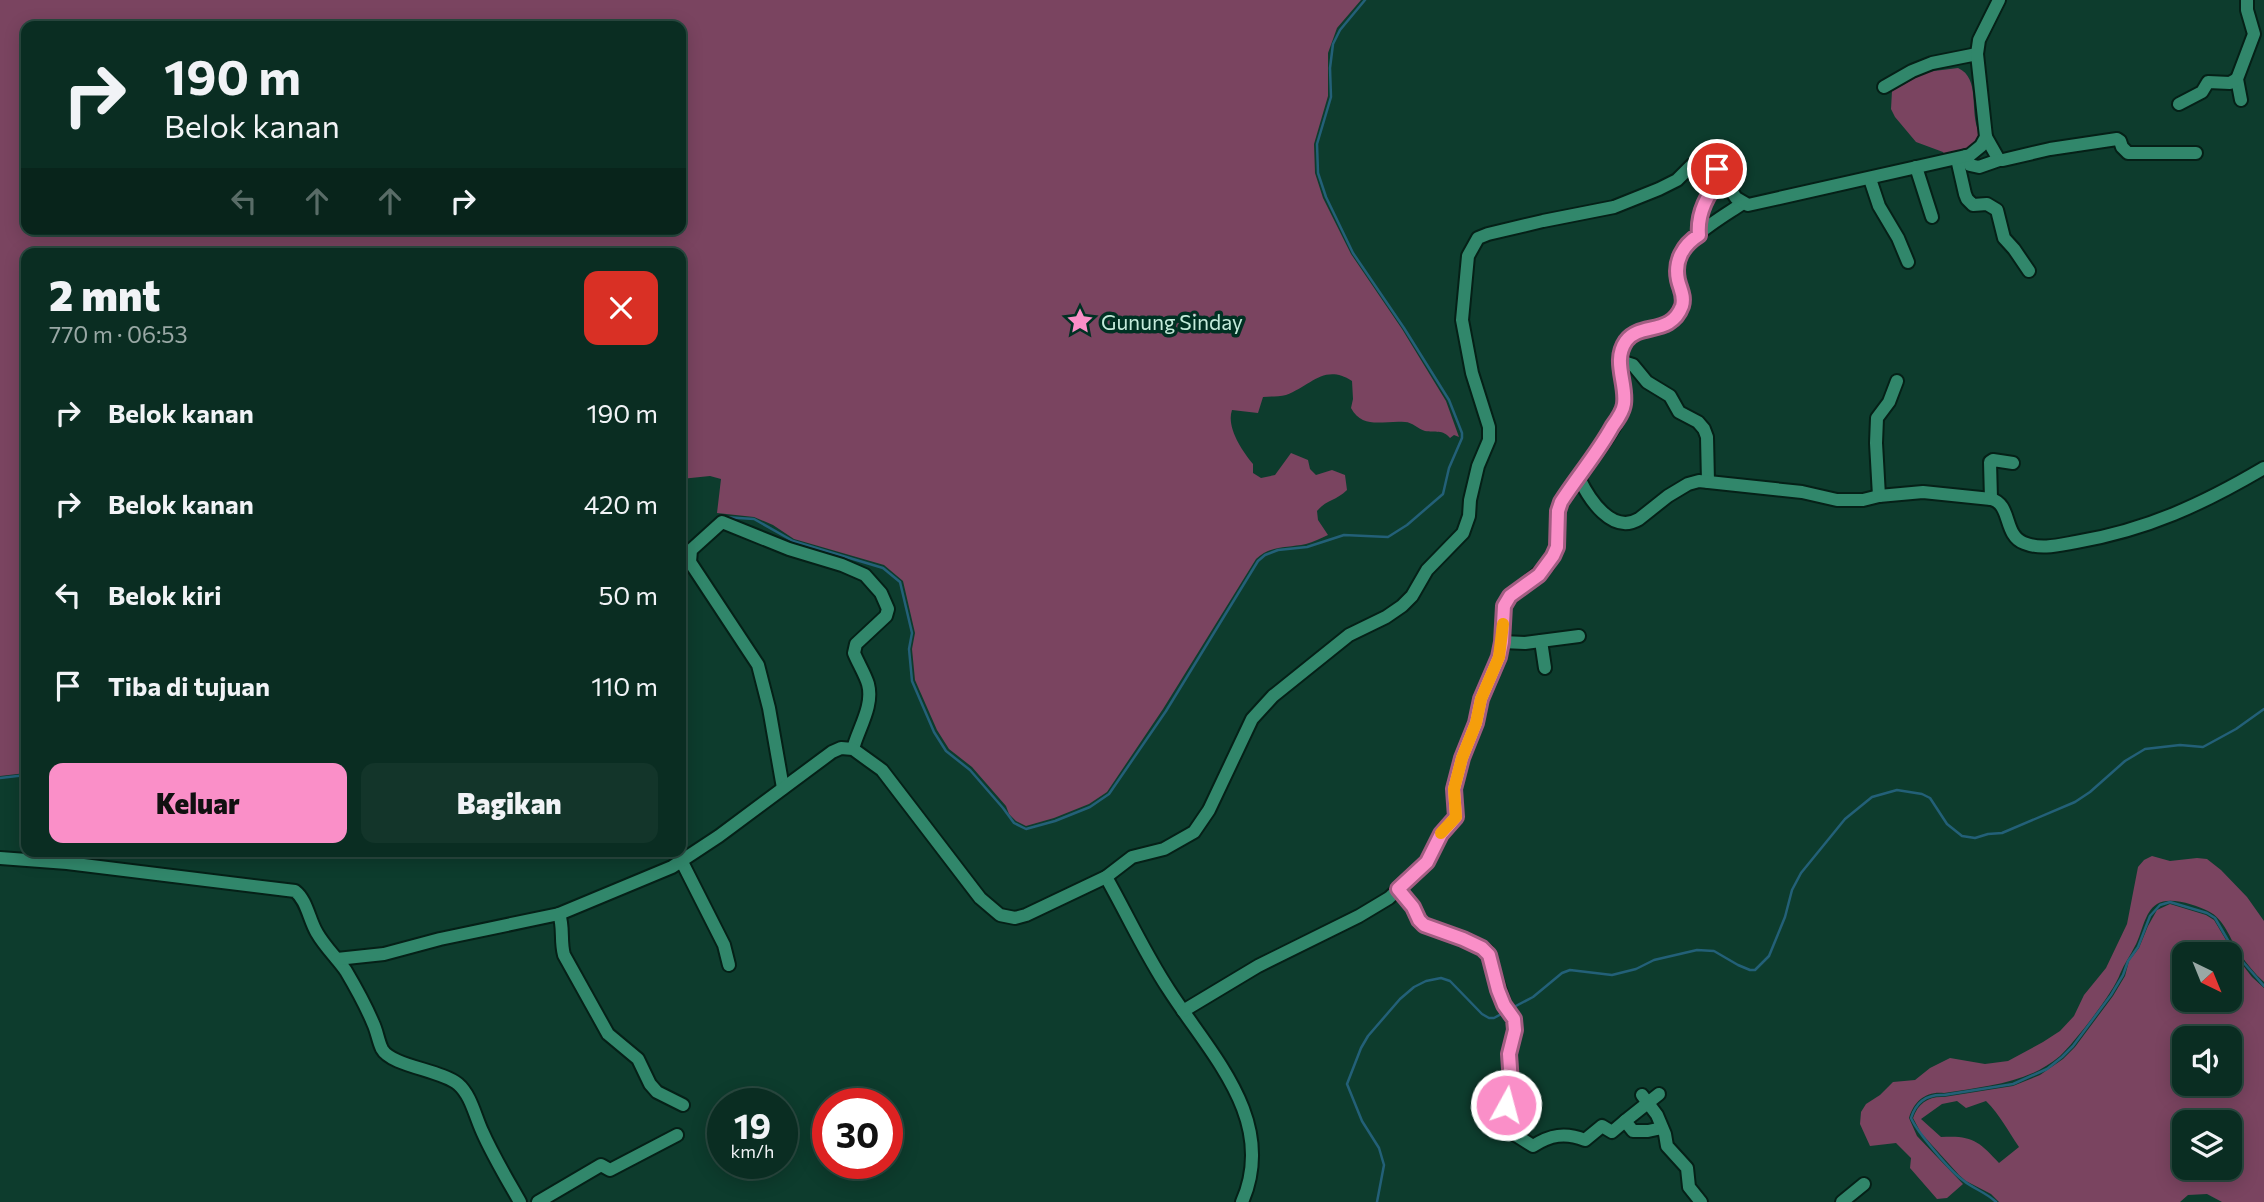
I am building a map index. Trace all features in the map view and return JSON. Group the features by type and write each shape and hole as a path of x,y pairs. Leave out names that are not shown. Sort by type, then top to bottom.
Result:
{"street":[{"path":"1999,0 1979,40 1977,54 1986,137 1999,160"},
{"path":"2241,100 2237,79 2254,34 2247,0"},
{"path":"1884,87 1932,63 1977,54"},
{"path":"2179,104 2203,92 2208,82 2230,83 2237,79"},
{"path":"337,959 384,954 440,939 559,914 682,862 841,748 853,749 882,770 980,898 1000,915 1015,918 1026,915 1106,877 1132,857 1164,849 1194,832 1209,810 1252,719 1273,696 1349,635 1402,606 1412,596 1427,570 1463,533 1469,516 1478,466 1489,440 1489,427 1472,373 1462,320 1468,256 1478,238 1543,221 1615,207 1659,190 1677,180 1692,165 1710,164 1717,169 1736,198 1743,203 1758,205 1962,158 1976,151 1986,137"},
{"path":"1962,158 1970,165 1979,167 1999,160 2117,139 2128,153 2196,153"},
{"path":"1962,158 1967,199 1973,205 1987,204 1997,210 2004,238 2029,271"},
{"path":"1916,167 1932,216"},
{"path":"1699,235 1703,209 1713,187 1722,177"},
{"path":"1870,179 1879,206 1899,238 1908,262"},
{"path":"1183,1011 1258,966 1359,916 1398,889 1427,862 1441,834 1456,817 1454,789 1462,758 1476,723 1481,699 1499,657 1504,606 1510,596 1548,565 1557,547 1558,511 1566,494 1603,444 1624,406 1620,361 1624,344 1628,338 1664,326 1676,316 1684,299 1677,264 1687,244 1743,203"},
{"path":"1620,361 1633,365 1647,382 1670,396 1679,412 1698,422 1704,429 1707,437 1708,482"},
{"path":"1878,496 1877,418 1889,402 1897,382"},
{"path":"1991,499 1990,462 1993,460 2013,463"},
{"path":"1579,478 1594,504 1615,521 1625,523 1632,523 1688,484 1699,481 1802,492 1837,500 1864,500 1923,492 1991,499 2000,504 2013,536 2025,544 2048,547 2104,538 2146,526 2216,496 2264,468"},
{"path":"783,788 769,708 758,665 690,562 691,550 722,522 865,575 881,593 888,609 886,616 854,648 869,685 869,696 867,710 853,749"},
{"path":"1502,642 1525,643 1579,636"},
{"path":"1541,641 1545,668"},
{"path":"0,858 67,863 290,890 300,894 317,933 356,990 383,1050 394,1060 454,1081 466,1092 497,1162 520,1202"},
{"path":"682,862 724,945 729,965"},
{"path":"1106,877 1168,989 1241,1100 1254,1157 1249,1187 1242,1202"},
{"path":"1398,889 1424,925 1463,939 1482,948 1489,955 1498,990 1514,1019 1515,1030 1509,1054 1511,1083 1501,1125 1503,1127 1533,1146 1550,1136 1575,1136 1585,1140 1602,1126 1612,1132 1645,1099 1659,1094"},
{"path":"559,914 564,929 561,944 564,955 605,1029 638,1059 657,1092 683,1105"},
{"path":"1645,1099 1657,1115 1667,1146 1687,1168 1689,1187 1701,1202"},
{"path":"1625,1121 1633,1131 1662,1128"},
{"path":"538,1202 603,1164 610,1170 677,1135"},
{"path":"1842,1202 1864,1184"}],"shaded area":[{"path":"0,0 1361,0 1337,28 1328,53 1328,96 1314,144 1315,173 1323,198 1351,254 1402,329 1446,401 1459,437 1454,435 1450,438 1442,432 1425,431 1408,422 1368,422 1362,419 1351,408 1352,381 1333,374 1318,378 1286,395 1263,397 1258,413 1232,410 1233,431 1253,464 1253,473 1261,478 1275,475 1291,453 1308,460 1310,469 1316,475 1332,470 1345,475 1347,490 1317,511 1318,520 1328,535 1306,544 1273,549 1256,559 1163,709 1107,792 1089,804 1026,826 1016,821 972,767 949,749 937,730 915,680 912,649 915,633 903,581 884,565 794,539 773,525 754,517 717,513 721,479 710,476 686,478 686,248 21,248 21,774 0,776"},
{"path":"1958,68 1970,79 1979,132 1971,147 1946,157 1943,152 1916,142 1895,117 1891,109 1892,91 1926,72"},
{"path":"2152,856 2170,861 2207,859 2221,870 2247,897 2264,921 2264,982 2242,957 2242,942 2233,942 2223,924 2214,915 2182,902 2157,904 2146,918 2110,993 2060,1056 2034,1073 2020,1078 1990,1086 1932,1094 1922,1098 1914,1107 1909,1118 1917,1136 1963,1184 1947,1198 1937,1199 1910,1168 1911,1158 1896,1143 1870,1146 1860,1124 1861,1112 1866,1104 1893,1082 1915,1080 1930,1068 1950,1058 1985,1064 2008,1061 2060,1031 2074,1016 2084,995 2106,968 2127,924 2138,867"},
{"path":"2170,904 2214,920 2227,942 2172,942 2172,1012 2242,1012 2242,964 2264,988 2264,1202 2222,1202 2207,1194 2188,1195 2180,1202 1999,1202 1991,1194 1959,1175 1921,1133 1913,1118 1915,1113 1921,1104 1934,1098 2013,1086 2040,1075 2063,1059 2113,996 2157,910","holes":["1957,1101 1966,1108 1986,1101 2019,1147 1999,1163 1974,1141 1960,1137 1941,1137 1921,1119 1942,1104"]}],"waterway":[{"path":"724,517 754,519 793,541 883,568 900,582 912,633 909,649 912,681 934,732 946,751 970,770 1014,823 1026,829 1055,821 1090,807 1109,794 1166,711 1258,561 1278,550 1307,547 1344,535 1388,537 1407,525 1443,494 1449,468 1462,438 1449,400 1353,253 1326,197 1318,173 1317,144 1331,97 1333,44 1340,30 1365,0"},
{"path":"1512,1008 1533,997 1562,973 1570,970 1612,975 1636,969 1654,960 1697,950 1714,951 1738,965 1755,970 1769,956 1785,917 1792,890 1801,873 1845,819 1872,797 1897,790 1922,794 1930,798 1947,824 1962,836 1975,838 2002,833 2075,802 2125,761 2145,749 2180,745 2203,747 2236,729 2264,709"},
{"path":"0,778 21,776"},
{"path":"1996,1202 1964,1181 1943,1161 1914,1124 1911,1118 1913,1112 1919,1103 1932,1096 2013,1084 2047,1069 2062,1057 2111,995 2138,947 2150,916 2160,905 2170,902 2215,918 2236,954 2264,986"},
{"path":"1377,1202 1384,1165 1379,1148 1362,1121 1347,1084 1368,1036 1414,987 1441,978 1450,981 1489,1018 1503,1013"}],"slow traffic":[{"path":"1441,833 1457,815 1454,789 1462,758 1476,723 1481,699 1499,657 1503,624"}],"place":[{"name":"Gunung Sinday","path":"1080,321"}],"route":[{"path":"1506,1105 1511,1083 1509,1054 1515,1030 1514,1019 1498,990 1489,955 1487,951 1463,939 1424,925 1398,889 1427,862 1441,834 1457,815 1454,789 1462,758 1476,723 1481,699 1499,657 1504,606 1510,596 1548,565 1557,547 1558,511 1561,502 1603,444 1624,406 1620,378 1624,344 1636,334 1664,326 1681,309 1684,299 1677,264 1687,244 1699,235 1703,209 1713,187 1722,177 1717,169"}]}
